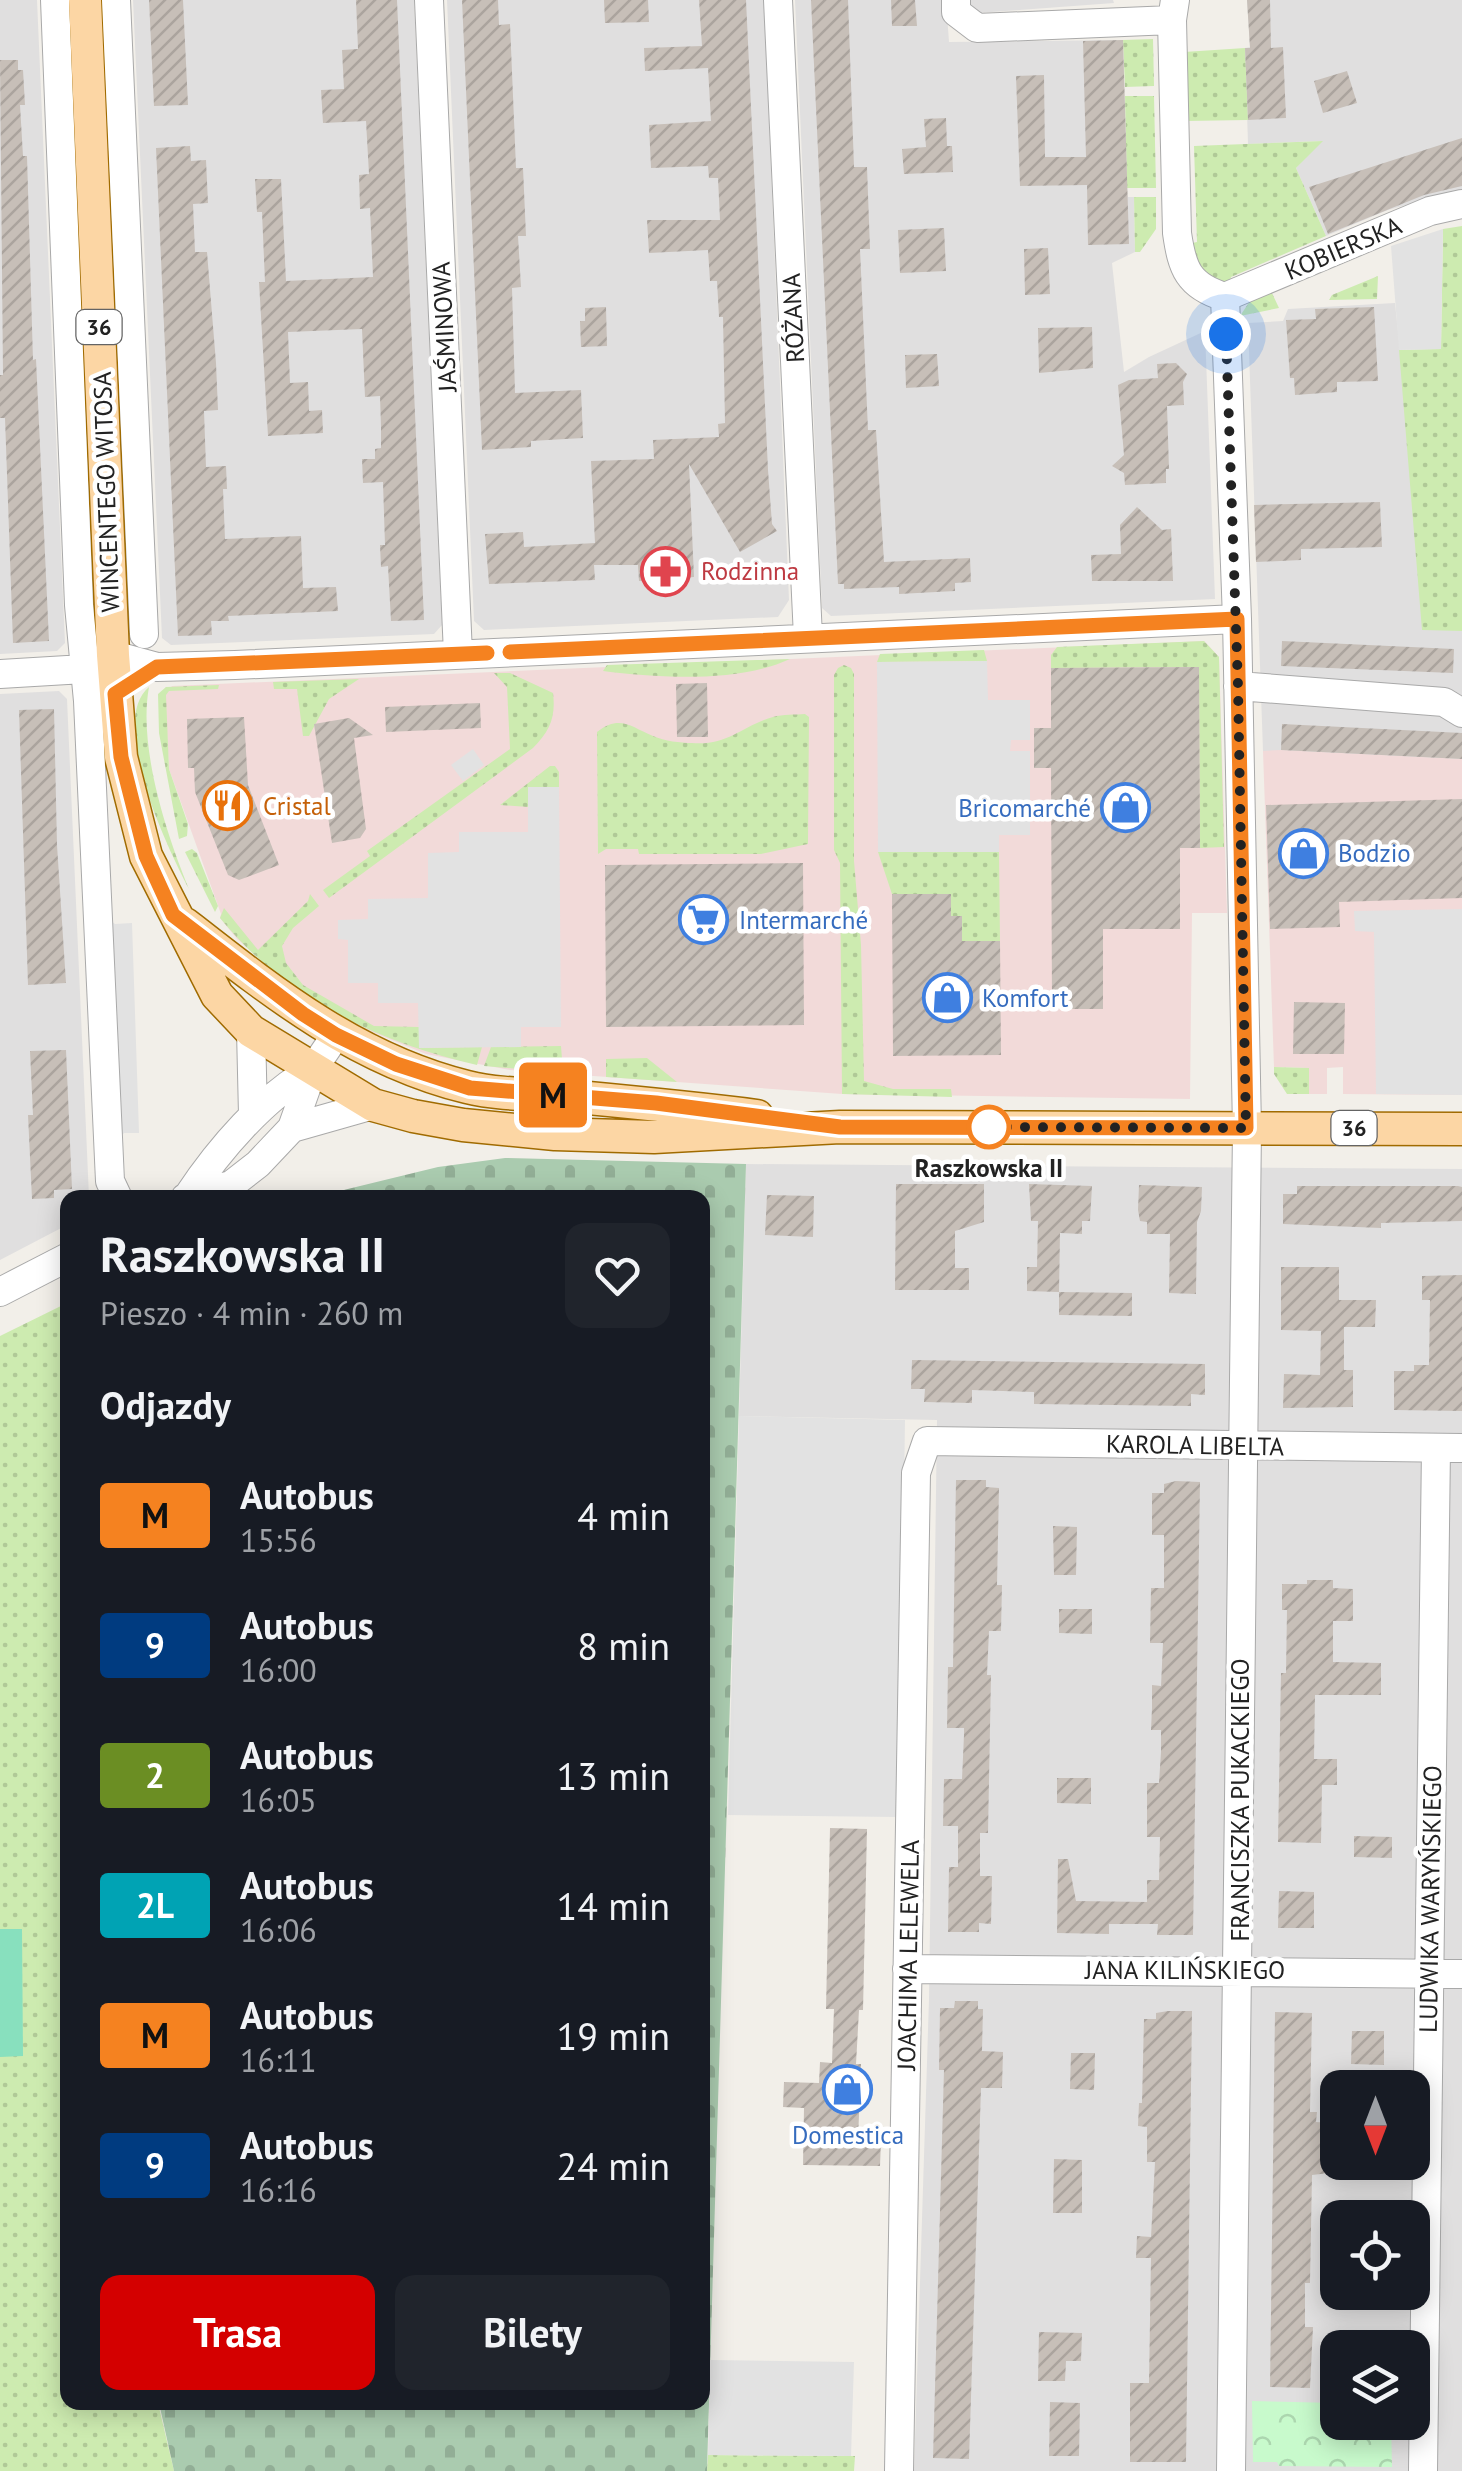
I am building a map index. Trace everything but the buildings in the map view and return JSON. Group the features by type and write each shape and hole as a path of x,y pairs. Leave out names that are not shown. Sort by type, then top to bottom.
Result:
{"main road":[{"name":"WINCENTEGO WITOSA","path":"85,0 110,584 99,662 115,694 121,757 146,856 173,915 217,996 251,1031 314,1070"},
{"name":"WINCENTEGO WITOSA","path":"173,915 336,1035"},
{"name":"36","path":"336,1035 396,1064 470,1088 656,1103 840,1127"},
{"name":"36","path":"314,1070 372,1105 463,1125 554,1134 654,1137 840,1127 1462,1129"}],"street":[{"path":"56,0 99,662 95,881 110,1181 114,1190"},
{"path":"116,0 144,634"},
{"name":"JAŚMINOWA","path":"429,0 458,654"},
{"name":"RÓŻANA","path":"778,0 808,637"},
{"path":"956,0 956,12 977,28 1173,10 1177,233 1182,263 1206,292 1225,297"},
{"name":"KOBIERSKA","path":"1225,297 1430,212 1462,204"},
{"name":"FRANCISZKA PUKACKIEGO","path":"1225,297 1237,619 1246,1128 1231,2471"},
{"path":"110,584 139,558"},
{"path":"0,674 99,662 157,667 1237,619"},
{"path":"115,694 157,667"},
{"path":"1238,686 1456,704"},
{"path":"251,1031 254,1116"},
{"path":"214,1190 230,1186 258,1164 292,1128 314,1070 336,1035"},
{"path":"192,1190 254,1116 294,1081 314,1070"},
{"path":"292,1128 372,1105"},
{"path":"0,1292 60,1262"},
{"name":"KAROLA LIBELTA","path":"927,1441 1449,1448"},
{"name":"JOACHIMA LELEWELA","path":"899,2471 916,1473 927,1441"},
{"name":"LUDWIKA WARYŃSKIEGO","path":"1423,2471 1428,1974 1449,1448"},
{"name":"JANA KILIŃSKIEGO","path":"907,1968 1462,1974"}],"shaded area":[{"path":"0,0 37,0 65,643 57,651 0,654"},
{"path":"133,0 414,0 442,625 434,634 171,645 162,638"},
{"path":"447,0 764,0 789,600 778,617 484,630 474,621"},
{"path":"795,0 946,0 949,42 1123,40 1127,193 1134,197 1135,252 1112,263 1124,372 1205,331 1215,599 831,616 822,608"},
{"path":"969,0 1114,3 978,13 969,6"},
{"path":"1247,0 1462,0 1462,189 1388,210 1326,236 1296,168 1321,141 1248,144"},
{"path":"1443,229 1441,349 1399,350 1391,246"},
{"path":"1395,303 1400,350 1462,349 1462,759 1263,751 1248,323 1283,321 1288,309"},
{"path":"1204,641 1219,657 1227,913 1192,913 1190,1099 842,1094 510,1070 426,1054 370,1031 287,982 237,939 220,918 169,769 165,695 172,686"},
{"path":"987,661 988,700 1030,700 1030,740 1011,740 1010,751 1030,751 1030,835 999,835 999,852 878,852 877,662"},
{"path":"59,691 67,699 89,1190 60,1190 60,1229 0,1260 0,694"},
{"path":"473,749 484,765 463,781 451,765"},
{"path":"1263,751 1462,759 1462,1095 1343,1094 1343,1067 1327,1068 1327,1094 1309,1094 1309,1068 1274,1067"},
{"path":"528,787 559,787 561,1027 521,1027 521,1047 419,1048 418,1003 378,1003 378,983 348,983 348,940 338,939 338,920 368,919 368,899 428,898 428,853 459,852 459,832 528,832"},
{"path":"1462,909 1462,1095 1376,1094 1374,932 1355,931 1354,911"},
{"path":"110,920 115,924 132,923 139,1133 124,1133 120,1137"},
{"path":"746,1164 1462,1169 1462,2471 914,2471 929,1999 937,1420 739,1416"},
{"path":"739,1416 905,1420 899,1817 728,1815"},
{"path":"710,2360 854,2362 851,2456 708,2455"}],"green space":[{"path":"101,0 107,0 129,545 126,548"},
{"path":"1153,39 1154,86 1125,87 1123,40"},
{"path":"1245,48 1248,120 1186,121 1184,52"},
{"path":"1125,96 1154,96 1156,188 1127,188"},
{"path":"1323,141 1296,168 1326,236 1231,277 1230,281 1208,276 1188,244 1197,242 1194,146"},
{"path":"1134,197 1156,197 1156,229 1140,252 1135,252"},
{"path":"1462,226 1462,631 1422,630 1399,350 1441,349 1443,229"},
{"path":"1378,276 1377,299 1329,300 1332,295"},
{"path":"1271,291 1279,308 1240,316 1250,301"},
{"path":"1204,641 1219,657 1224,847 1200,848 1199,667 1051,668 1051,655 1057,647"},
{"path":"984,650 987,661 877,662 880,654"},
{"path":"790,659 723,675 673,677 603,671 607,665"},
{"path":"844,665 854,674 854,861 861,945 864,1081 893,1089 951,1089 952,1097 842,1094 840,863 834,850 834,675"},
{"path":"494,673 510,673 553,693 554,709 544,736 329,898 323,890 370,856 367,851 510,749 507,687"},
{"path":"359,679 329,699 309,736 303,736 297,689 274,689 273,682"},
{"path":"219,685 218,689 169,691 166,695 169,769 188,824 187,836 179,839 159,733 158,694 166,687"},
{"path":"149,687 147,736 156,790 189,889 156,817 138,756 138,704"},
{"path":"773,717 809,717 808,844 761,854 639,854 638,849 606,849 598,854 597,732 619,723 667,740 705,743"},
{"path":"550,766 559,772 559,787 528,787 528,807 500,805"},
{"path":"192,849 218,906 215,912 185,852"},
{"path":"878,852 999,852 1000,941 962,941 962,916 951,916 951,894 892,894"},
{"path":"310,894 319,906 293,928 282,946 286,963 303,985 374,1026 419,1027 420,1048 482,1047 477,1065 404,1044 336,1013 273,971 220,918 224,908 258,950 308,901"},
{"path":"561,1046 562,1059 585,1059 586,1075 484,1066 491,1047"},
{"path":"647,1058 677,1082 606,1077 606,1059"},
{"path":"1274,1067 1309,1068 1309,1094 1287,1094 1274,1074"},
{"path":"505,1158 746,1164 710,2370 710,1190 344,1190 438,1167"},
{"path":"60,1306 60,2410 160,2410 174,2471 0,2471 0,1336"},
{"path":"0,1929 22,1929 23,2056 0,2057"},
{"path":"1252,2401 1320,2403 1320,2440 1391,2440 1392,2467 1279,2466 1277,2462 1253,2462"},
{"path":"161,2410 709,2410 707,2471 174,2471"},
{"path":"708,2455 855,2456 854,2471 707,2471"}],"bus line":[{"name":"M","path":"487,653 157,667 115,694 121,757 146,856 173,915 336,1035 396,1064 470,1088 656,1103 840,1127 1246,1128 1237,619 510,652"}],"place":[{"name":"Rodzinna","path":"666,571"},
{"name":"Cristal","path":"228,806"},
{"name":"Bricomarché","path":"1126,808"},
{"name":"Bodzio","path":"1303,853"},
{"name":"Intermarché","path":"704,920"},
{"name":"Komfort","path":"947,998"},
{"name":"Raszkowska II","path":"989,1127"},
{"name":"Domestica","path":"848,2089"}],"route":[{"path":"989,1127 1246,1128 1238,686 1226,334"}]}
